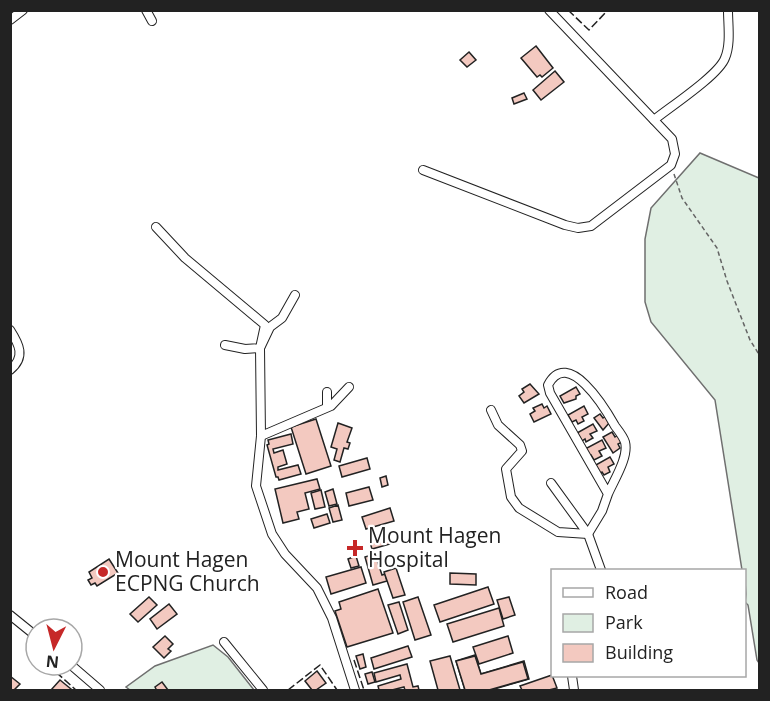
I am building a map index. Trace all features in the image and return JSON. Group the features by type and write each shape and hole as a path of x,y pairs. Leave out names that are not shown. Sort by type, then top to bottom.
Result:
{"street":[{"path":"10,20 23,10"},
{"path":"146,10 152,21"},
{"path":"423,170 578,228 591,226 671,165 675,154 672,139 549,10"},
{"path":"654,120 717,71 725,59 728,45 728,10"},
{"path":"156,227 185,258 265,325 260,348 261,436 256,486 272,534 285,554 317,588 332,618 355,690"},
{"path":"260,348 270,327 282,318 295,295"},
{"path":"10,330 20,346 19,357 14,369 10,370"},
{"path":"225,345 246,349 260,348"},
{"path":"588,534 602,511 625,455 625,442 608,414 585,384 574,375 562,372 552,376 548,385 550,393 608,494"},
{"path":"261,436 332,406 349,387"},
{"path":"327,392 327,407"},
{"path":"491,410 498,425 520,445 522,451 506,469 511,497 519,508 558,532 588,534"},
{"path":"551,483 588,534 601,569"},
{"path":"10,615 24,626"},
{"path":"224,642 263,690"},
{"path":"84,676 100,690"},
{"path":"85,690 92,683"}],"path":[{"path":"671,165 682,198 717,248 746,330 759,356"}],"green space":[{"path":"700,153 759,178 759,663 746,603 746,569 742,569 715,400 651,322 645,302 645,239 651,208"},
{"path":"213,645 228,657 254,690 130,690 126,687 155,666"}],"building":[{"path":"536,46 553,68 542,77 540,75 537,77 521,58"},
{"path":"469,52 476,60 467,67 460,60"},
{"path":"555,71 564,82 541,100 533,90"},
{"path":"524,93 527,99 514,104 512,98"},
{"path":"530,384 539,394 524,403 519,396 524,392 522,389"},
{"path":"576,387 580,394 576,396 576,399 564,403 560,396"},
{"path":"542,404 544,408 547,406 551,414 534,422 530,414 535,411 533,408"},
{"path":"584,406 588,414 582,417 584,421 578,424 576,420 572,422 568,415"},
{"path":"600,414 603,418 606,416 610,422 603,430 594,418"},
{"path":"316,419 331,466 306,474 291,427"},
{"path":"338,423 352,428 347,442 350,443 348,449 344,448 340,462 334,460 337,449 331,447"},
{"path":"593,424 597,431 590,434 593,438 586,442 585,439 582,441 577,433"},
{"path":"612,432 615,437 618,435 622,442 618,444 620,448 613,453 603,437"},
{"path":"291,434 293,444 273,449 274,453 283,450 287,464 278,467 278,470 298,465 301,474 279,480 276,477 267,445 268,440"},
{"path":"602,440 606,448 599,451 602,456 594,460 585,449"},
{"path":"610,457 614,464 608,467 610,472 604,475 602,472 599,474 594,466"},
{"path":"367,458 370,469 342,477 339,466"},
{"path":"386,476 388,485 382,487 380,478"},
{"path":"317,479 320,489 305,493 309,509 297,512 299,519 283,523 275,489"},
{"path":"369,487 373,500 349,506 346,493"},
{"path":"333,489 337,504 329,506 325,492"},
{"path":"321,490 325,507 315,509 311,493"},
{"path":"338,505 342,520 333,522 329,508"},
{"path":"390,508 394,521 366,529 362,517"},
{"path":"327,514 330,523 314,528 311,519"},
{"path":"390,533 390,544 372,549 370,542"},
{"path":"375,554 382,575 385,574 387,581 373,585 365,557"},
{"path":"356,556 359,566 351,568 348,559"},
{"name":"Mount Hagen ECPNG Church","path":"109,559 118,573 97,586 95,583 91,585 88,580 92,578 89,572"},
{"path":"361,567 366,583 331,594 326,577"},
{"path":"396,568 405,595 393,598 384,572"},
{"path":"450,573 476,574 476,585 450,584"},
{"path":"488,587 494,604 440,622 434,605"},
{"path":"378,589 393,633 347,647 335,611 341,609 339,602"},
{"path":"149,597 157,605 138,622 130,614"},
{"path":"418,597 431,635 415,640 403,602"},
{"path":"509,597 515,615 503,619 497,600"},
{"path":"399,602 408,630 398,634 388,605"},
{"path":"169,604 177,614 157,629 150,619"},
{"path":"499,608 504,626 453,642 447,624"},
{"path":"165,636 173,644 168,649 171,651 164,658 153,647"},
{"path":"508,636 513,653 479,664 473,647"},
{"path":"408,646 412,657 374,669 371,658"},
{"path":"363,654 366,667 360,669 356,656"},
{"path":"475,655 481,674 524,661 529,679 491,690 465,690 456,661"},
{"path":"450,656 460,690 438,690 430,661"},
{"path":"475,656 481,674 523,662 528,679 489,690 465,690 456,661"},
{"path":"407,664 413,687 418,686 419,690 405,690 404,687 379,690 378,686 401,679 400,675 376,682 374,673"},
{"path":"317,671 326,683 312,690 305,681"},
{"path":"372,672 375,682 368,684 365,674"},
{"path":"551,675 557,688 522,690 520,686"},
{"path":"10,676 20,684 14,690 10,690"},
{"path":"60,680 71,689 51,690"},
{"path":"162,682 168,690 155,690 155,687"}],"fence":[{"path":"568,10 589,30 608,10"},
{"path":"354,660 364,690"},
{"path":"288,690 320,665 337,690"},
{"path":"61,677 76,690"}],"place":[{"name":"Mount Hagen Hospital","path":"355,548"},
{"name":"Mount Hagen ECPNG Church","path":"103,572"}]}
